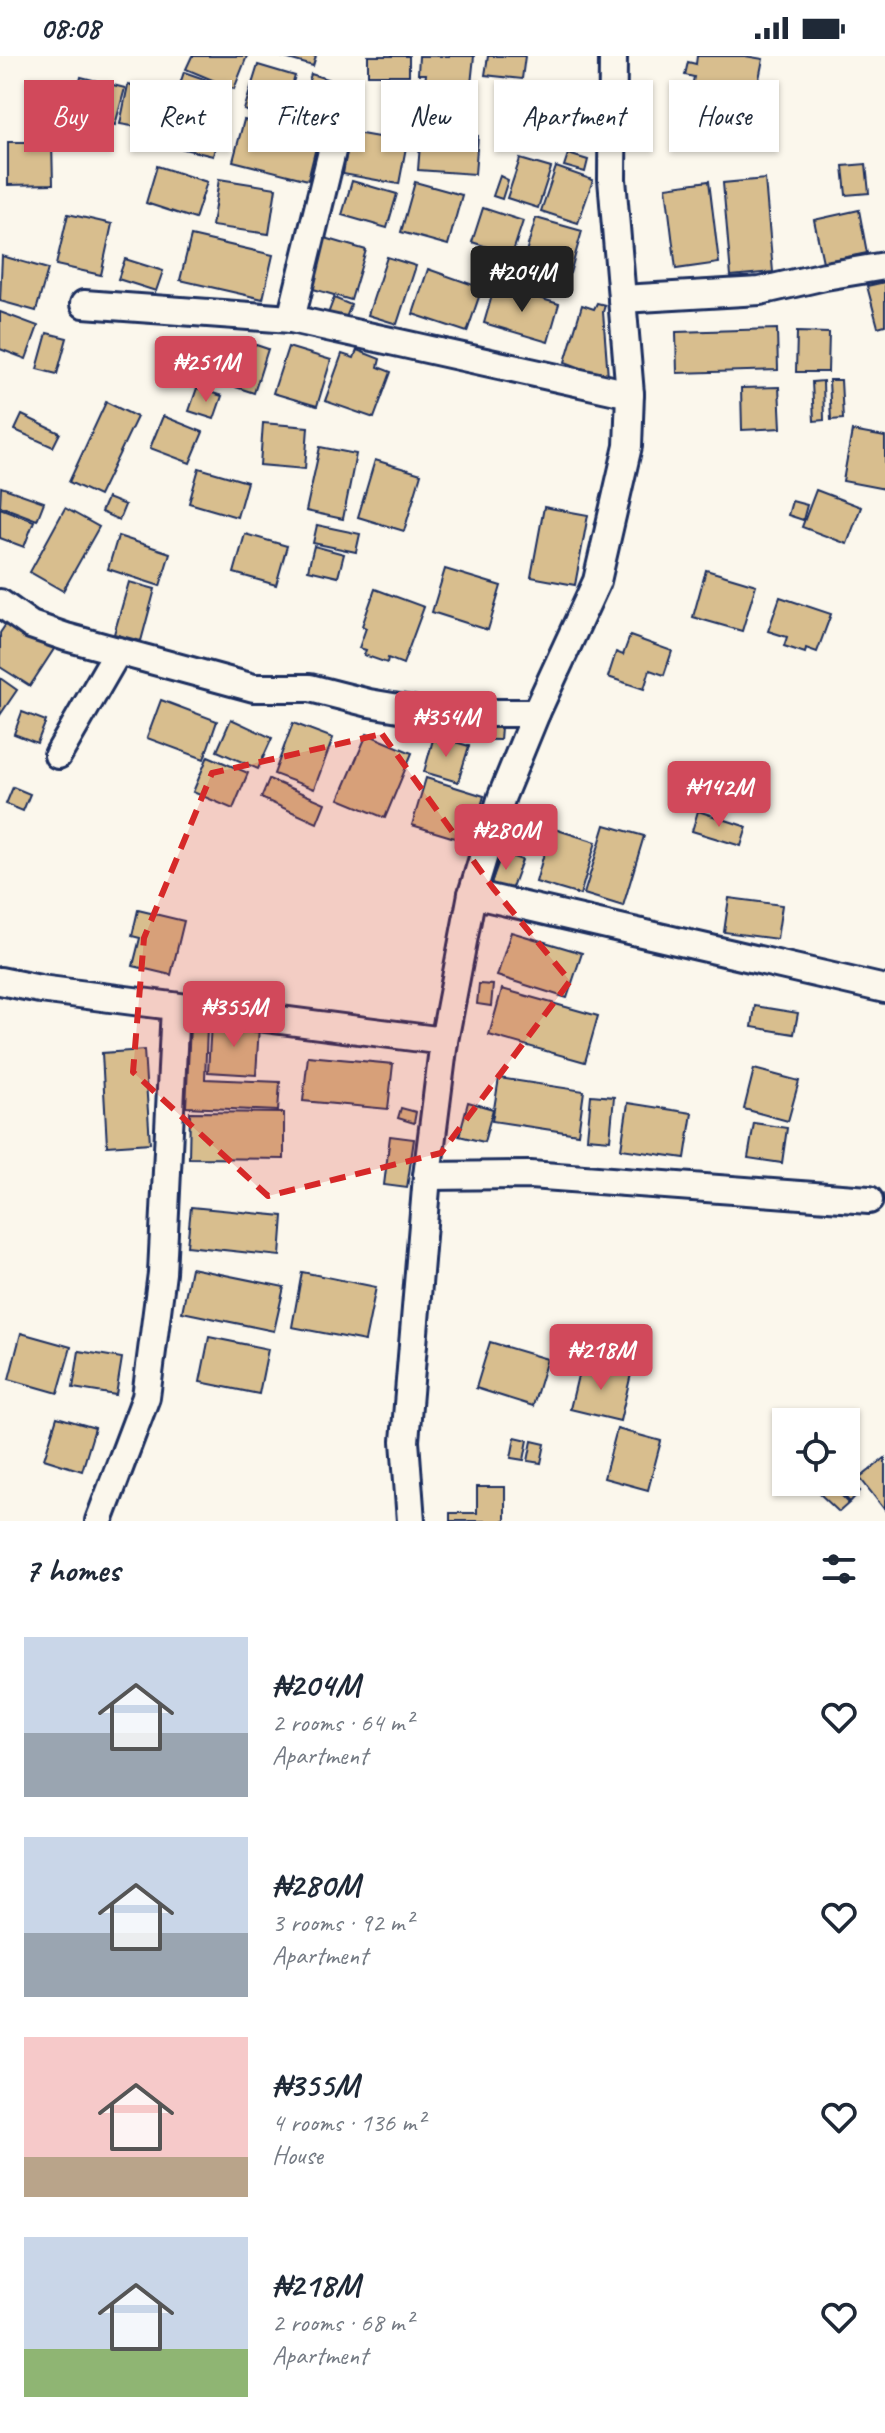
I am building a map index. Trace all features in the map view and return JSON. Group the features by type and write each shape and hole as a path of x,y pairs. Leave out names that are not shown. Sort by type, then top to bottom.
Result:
{"street":[{"path":"411,1521 405,1441 427,1176 444,1041 472,894 502,796 536,713 597,581 628,446 630,394 612,179 613,56"},
{"path":"291,319 332,152"},
{"path":"622,299 760,291 885,266"},
{"path":"84,304 291,319 630,394"},
{"path":"0,603 31,625 254,688 310,688 369,703 429,713 536,713"},
{"path":"58,755 118,651"},
{"path":"472,894 885,989"},
{"path":"0,981 40,989 444,1041"},
{"path":"99,1521 146,1397 162,1273 175,1007"},
{"path":"427,1176 530,1175 869,1200"}],"highlighted area":[{"path":"382,734 493,888 570,981 441,1153 268,1196 133,1072 144,938 212,773"}],"building":[{"path":"192,56 247,56 234,89 232,80 212,80 186,69"},
{"path":"278,56 316,56 313,66"},
{"path":"368,56 409,56 409,75 368,75"},
{"path":"419,56 474,56 471,80 425,80 426,74 418,74"},
{"path":"488,56 525,56 522,79 485,75"},
{"path":"697,56 763,59 759,80 693,80 694,77 685,75 688,62 696,64"},
{"path":"258,65 295,76 294,80 253,80"},
{"path":"184,72 207,80 181,80"},
{"path":"311,74 330,80 309,80"},
{"path":"114,85 125,88 114,125"},
{"path":"128,85 130,85 130,126 120,124"},
{"path":"244,120 248,121 248,152 315,152 308,180 233,161"},
{"path":"365,135 381,137 381,152 405,152 399,184 343,174 347,152 365,152"},
{"path":"8,142 24,142 24,152 52,152 53,184 8,185"},
{"path":"419,152 477,152 475,174 418,170"},
{"path":"568,154 588,160 585,172 564,166"},
{"path":"520,159 551,168 538,208 507,198"},
{"path":"866,164 869,193 846,195 843,166"},
{"path":"157,166 207,182 195,219 146,203"},
{"path":"556,167 593,180 578,223 541,211"},
{"path":"500,176 508,180 502,199 493,196"},
{"path":"219,179 276,188 269,234 212,226"},
{"path":"765,179 773,272 731,276 723,183"},
{"path":"352,181 397,194 387,228 342,215"},
{"path":"709,181 719,263 676,269 666,187"},
{"path":"415,182 462,195 448,245 401,232"},
{"path":"483,208 523,221 512,255 472,242"},
{"path":"859,210 867,253 823,262 814,220"},
{"path":"68,214 112,224 101,275 56,265"},
{"path":"536,218 582,231 570,273 524,259"},
{"path":"191,236 273,255 263,299 180,280"},
{"path":"325,238 366,250 351,300 310,288"},
{"path":"2,256 48,269 36,311 0,301"},
{"path":"387,257 416,266 397,324 368,315"},
{"path":"125,259 163,271 156,291 118,279"},
{"path":"428,269 482,288 467,332 413,314"},
{"path":"885,282 885,325 878,327 867,286"},
{"path":"495,285 559,304 548,342 484,323"},
{"path":"334,298 351,305 345,320 328,314"},
{"path":"597,303 605,305 608,377 583,371 565,362 582,305 594,309"},
{"path":"0,312 38,326 26,359 0,349"},
{"path":"777,329 778,370 677,373 676,332"},
{"path":"797,332 829,333 828,372 796,372"},
{"path":"47,333 67,338 57,374 37,369"},
{"path":"250,343 268,349 254,393 236,387"},
{"path":"288,347 331,360 317,406 273,393"},
{"path":"357,350 380,359 378,367 391,372 374,418 325,401 342,354 354,358"},
{"path":"829,380 841,380 843,419 831,420"},
{"path":"823,381 824,420 814,421 812,382"},
{"path":"779,387 781,428 742,430 741,388"},
{"path":"197,388 222,396 214,419 189,411"},
{"path":"106,402 137,417 99,496 69,482"},
{"path":"22,415 60,433 53,447 15,430"},
{"path":"163,416 203,432 190,463 150,448"},
{"path":"263,423 308,427 305,469 260,465"},
{"path":"852,431 885,437 885,489 843,481"},
{"path":"320,447 356,454 343,519 306,511"},
{"path":"375,460 421,474 404,531 358,517"},
{"path":"199,468 247,482 237,517 189,503"},
{"path":"1,487 44,502 37,520 0,506"},
{"path":"816,490 861,507 847,544 802,527"},
{"path":"107,498 125,505 119,520 101,512"},
{"path":"792,501 807,505 803,520 788,515"},
{"path":"544,507 588,515 575,585 531,577"},
{"path":"0,508 34,521 24,547 0,538"},
{"path":"65,508 99,527 63,591 30,572"},
{"path":"317,525 360,534 356,552 313,543"},
{"path":"245,534 287,546 276,585 234,573"},
{"path":"118,536 170,553 160,586 108,569"},
{"path":"314,546 344,554 338,577 308,570"},
{"path":"445,569 501,586 488,630 432,612"},
{"path":"706,570 756,585 742,631 693,617"},
{"path":"129,582 155,589 141,641 114,634"},
{"path":"375,589 424,607 403,664 388,658 387,663 364,655 366,650 359,648 366,628 362,626"},
{"path":"780,597 831,614 817,652 806,648 805,653 784,646 787,637 768,631"},
{"path":"8,621 54,649 30,686 0,667 0,633"},
{"path":"630,636 672,651 664,675 650,670 644,689 608,677 616,652 623,655"},
{"path":"0,678 17,690 0,715"},
{"path":"161,700 217,721 204,759 147,738"},
{"path":"22,712 46,721 37,743 14,734"},
{"path":"231,719 272,738 258,769 217,751"},
{"path":"293,723 333,738 314,789 274,774"},
{"path":"452,725 501,727 500,740 452,739"},
{"path":"367,734 412,753 385,818 339,799"},
{"path":"434,736 469,746 458,782 424,772"},
{"path":"208,756 248,773 233,809 193,792"},
{"path":"426,778 484,796 476,824 464,821 458,839 412,825"},
{"path":"269,779 325,803 317,823 261,798"},
{"path":"13,787 30,794 23,811 6,804"},
{"path":"698,811 747,827 741,846 692,831"},
{"path":"605,825 644,836 623,906 584,894"},
{"path":"551,828 596,842 580,895 536,882"},
{"path":"502,853 522,860 511,890 491,883"},
{"path":"729,898 782,905 777,939 724,932"},
{"path":"138,910 184,921 171,975 133,966 140,938 132,936"},
{"path":"511,932 582,953 567,998 497,976"},
{"path":"479,984 493,985 491,1006 477,1004"},
{"path":"502,989 598,1016 585,1062 489,1035"},
{"path":"755,1006 798,1013 794,1034 752,1027"},
{"path":"211,1024 259,1026 256,1075 208,1072"},
{"path":"190,1026 207,1027 205,1079 280,1082 278,1111 186,1107"},
{"path":"144,1050 150,1143 107,1146 102,1053"},
{"path":"308,1056 393,1064 388,1109 303,1101"},
{"path":"754,1069 799,1081 788,1121 744,1109"},
{"path":"499,1078 584,1091 578,1134 492,1121"},
{"path":"591,1095 614,1097 610,1140 587,1138"},
{"path":"468,1102 493,1109 484,1142 459,1136"},
{"path":"628,1103 692,1113 685,1158 621,1149"},
{"path":"401,1108 416,1112 414,1123 398,1118"},
{"path":"190,1112 284,1113 284,1159 189,1158"},
{"path":"754,1123 787,1128 782,1163 748,1158"},
{"path":"390,1136 414,1139 407,1188 384,1185"},
{"path":"191,1207 283,1216 280,1256 187,1246"},
{"path":"191,1268 284,1287 274,1331 182,1312"},
{"path":"302,1272 376,1287 365,1341 292,1327"},
{"path":"21,1333 71,1347 58,1393 9,1379"},
{"path":"209,1337 268,1349 259,1394 200,1382"},
{"path":"490,1342 547,1359 533,1406 476,1388"},
{"path":"79,1351 122,1358 116,1395 73,1388"},
{"path":"581,1363 631,1374 620,1421 570,1409"},
{"path":"57,1417 95,1428 82,1471 44,1459"},
{"path":"617,1429 661,1441 648,1490 604,1478"},
{"path":"515,1437 528,1440 524,1460 511,1458"},
{"path":"532,1441 545,1444 541,1463 528,1461"},
{"path":"885,1458 885,1510 860,1478"},
{"path":"477,1487 505,1487 505,1521 450,1521 450,1513 477,1513"},
{"path":"822,1496 842,1496 849,1503 839,1512"}]}
